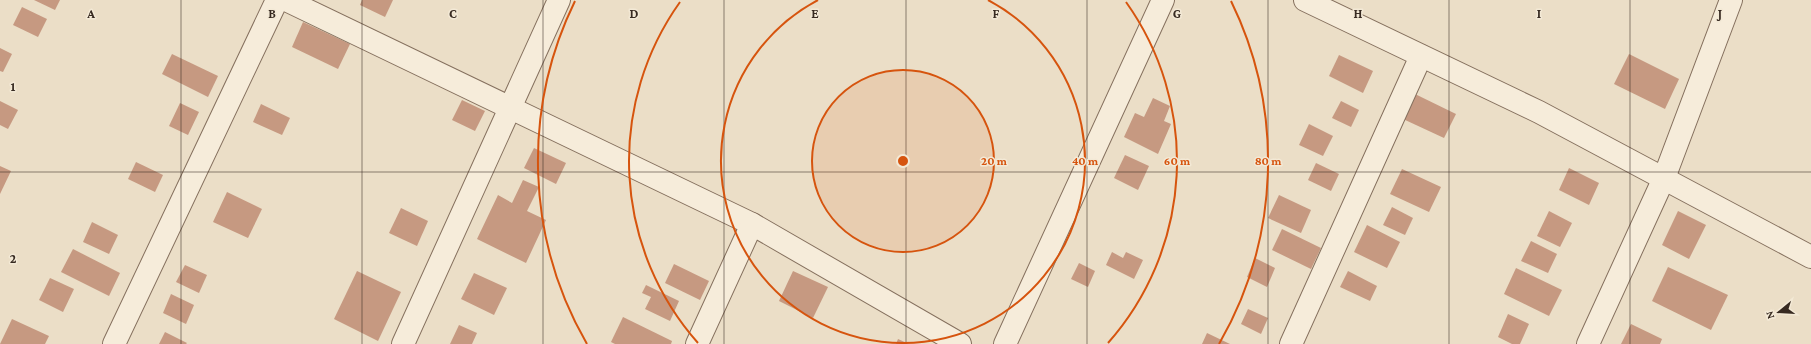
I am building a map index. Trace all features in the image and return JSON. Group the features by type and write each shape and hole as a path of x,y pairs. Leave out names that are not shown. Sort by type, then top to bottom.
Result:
{"street":[{"path":"114,344 277,0"},
{"path":"286,0 752,224 960,344"},
{"path":"403,344 559,0"},
{"path":"1005,344 1163,0"},
{"path":"1305,0 1538,112 1811,256"},
{"path":"1588,344 1664,178 1731,0"},
{"path":"1291,344 1421,56"},
{"path":"697,344 752,224"}],"building":[{"path":"34,0 60,0 55,10"},
{"path":"362,0 393,0 385,17 360,5"},
{"path":"22,7 47,19 38,37 13,25"},
{"path":"303,22 350,44 338,69 292,47"},
{"path":"0,48 12,54 3,72 0,71"},
{"path":"172,54 218,76 208,97 162,74"},
{"path":"1629,54 1679,79 1665,109 1614,84"},
{"path":"1339,55 1373,71 1363,93 1329,76"},
{"path":"1415,94 1456,114 1444,138 1403,119"},
{"path":"1153,98 1170,106 1164,121 1171,124 1158,154 1124,137 1135,113 1144,117"},
{"path":"462,100 485,111 475,131 452,120"},
{"path":"0,101 18,110 8,129 0,125"},
{"path":"1341,101 1359,110 1351,127 1332,118"},
{"path":"180,103 199,112 188,135 169,126"},
{"path":"261,104 290,118 282,135 253,122"},
{"path":"1309,124 1333,136 1323,156 1299,145"},
{"path":"534,148 566,163 556,184 524,168"},
{"path":"1125,155 1149,166 1138,190 1114,178"},
{"path":"136,162 163,175 155,192 128,179"},
{"path":"1316,163 1339,174 1331,191 1308,180"},
{"path":"0,166 11,171 0,194"},
{"path":"1569,168 1599,183 1589,205 1559,190"},
{"path":"1402,169 1441,187 1429,212 1390,194"},
{"path":"523,180 539,187 527,211 546,220 526,263 477,239 498,195 512,203"},
{"path":"227,192 262,209 248,238 213,222"},
{"path":"1279,195 1311,210 1301,233 1268,218"},
{"path":"1392,207 1413,218 1405,235 1383,225"},
{"path":"401,208 428,221 417,246 389,233"},
{"path":"1549,211 1572,223 1560,247 1537,236"},
{"path":"1678,211 1706,225 1689,259 1662,245"},
{"path":"92,222 118,235 109,254 83,242"},
{"path":"1367,225 1400,242 1387,268 1354,252"},
{"path":"1282,229 1321,248 1311,269 1272,250"},
{"path":"1531,241 1557,254 1548,273 1521,261"},
{"path":"73,249 120,273 109,296 61,272"},
{"path":"1112,252 1123,258 1126,252 1143,260 1134,279 1106,265"},
{"path":"1255,258 1275,268 1267,287 1247,277"},
{"path":"1079,263 1095,271 1088,287 1071,279"},
{"path":"674,264 709,281 700,300 665,283"},
{"path":"185,265 207,275 199,293 176,282"},
{"path":"1668,267 1728,295 1711,330 1652,301"},
{"path":"1516,268 1562,290 1549,316 1504,294"},
{"path":"357,271 401,292 378,341 334,319"},
{"path":"793,271 828,287 813,318 779,301"},
{"path":"1348,271 1377,286 1370,301 1340,287"},
{"path":"474,273 507,288 494,315 461,299"},
{"path":"50,278 74,289 63,312 39,300"},
{"path":"646,285 679,301 670,321 645,309 651,297 642,293"},
{"path":"171,294 194,305 186,324 163,313"},
{"path":"1248,309 1268,318 1261,334 1241,324"},
{"path":"1508,314 1529,324 1520,344 1512,344 1498,337"},
{"path":"623,317 672,341 671,344 615,344 611,342"},
{"path":"12,319 49,336 45,344 0,344"},
{"path":"1631,324 1662,339 1660,344 1621,344"},
{"path":"459,325 477,333 472,344 450,344"},
{"path":"165,332 187,343 159,344"},
{"path":"1207,333 1230,344 1202,344"},
{"path":"898,339 909,344 896,344"}]}
